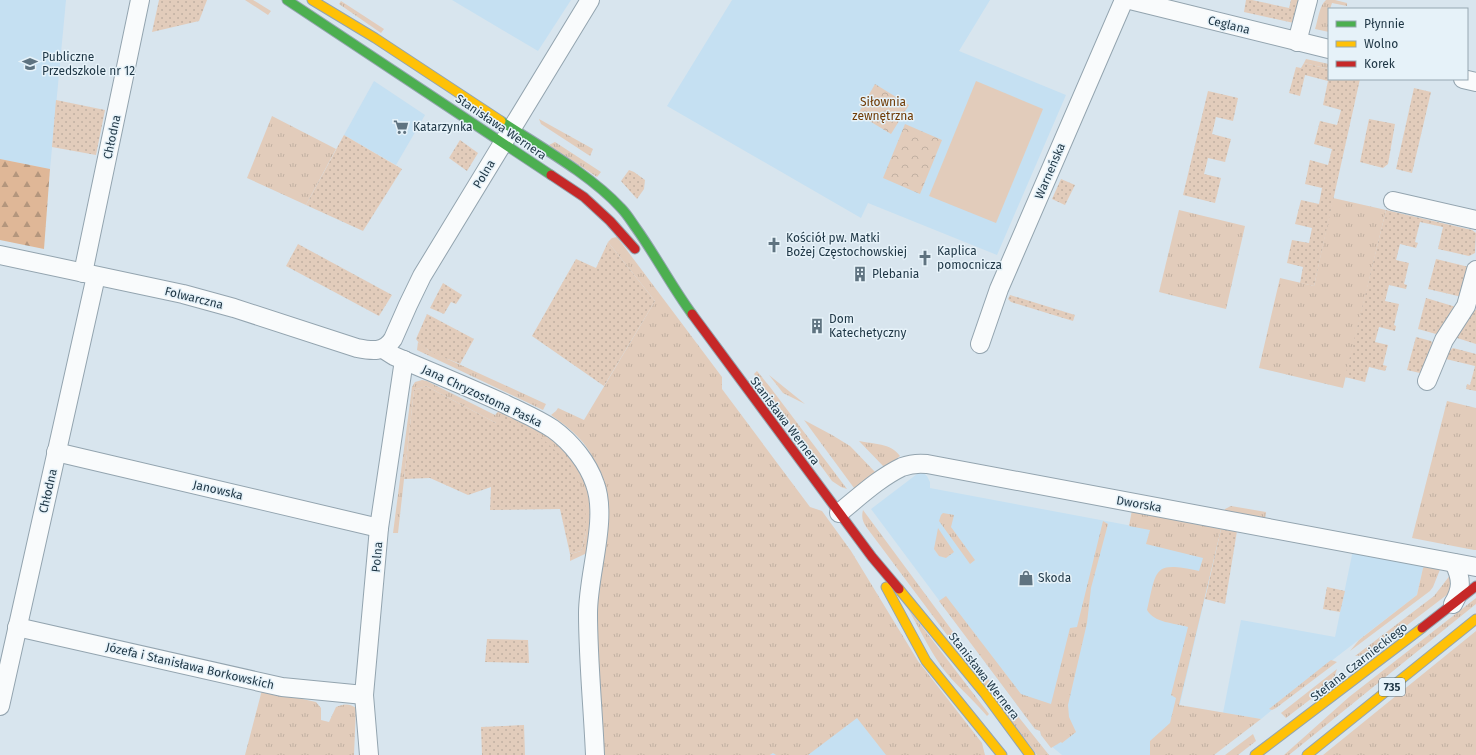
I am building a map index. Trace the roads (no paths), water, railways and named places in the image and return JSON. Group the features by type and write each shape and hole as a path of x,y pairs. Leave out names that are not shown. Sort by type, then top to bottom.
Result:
{"street":[{"name":"Chłodna","path":"0,706 56,452 140,0"},
{"name":"Stanisława Wernera","path":"288,0 508,135 574,169 606,193 622,209 662,267 680,298 839,513 872,557 947,646 985,694 1030,755"},
{"name":"Stanisława Wernera","path":"312,0 375,38 508,135 584,197 610,221 642,257"},
{"name":"Polna","path":"384,349 393,339 422,276 590,0"},
{"name":"Warneńska","path":"980,344 999,289 1124,0"},
{"name":"Ceglana","path":"1130,0 1328,49"},
{"path":"1296,42 1308,0"},
{"path":"1393,201 1476,220"},
{"name":"Folwarczna","path":"0,255 182,294 234,308 357,348 370,351 384,349"},
{"name":"Stanisława Wernera","path":"650,266 680,298"},
{"path":"1427,381 1444,340 1466,306 1476,270"},
{"name":"Jana Chryzostoma Paska","path":"384,349 404,360 465,386 537,420 554,430 573,448 584,462 595,484 599,501 599,517 590,582 588,612 596,755"},
{"name":"Polna","path":"369,755 364,694 379,528 404,360"},
{"name":"Janowska","path":"56,452 379,528"},
{"name":"Dworska","path":"839,513 885,478 903,467 916,463 1360,544 1476,567"},
{"name":"Stanisława Wernera","path":"872,557 897,609 926,661 1002,755"},
{"path":"1453,604 1458,595 1460,581 1454,563"},
{"name":"Stefana Czarnieckiego","path":"1255,755 1476,586"},
{"name":"735","path":"1307,755 1476,619"},
{"name":"Józefa i Stanisława Borkowskich","path":"18,627 282,686 364,694"}],"place":[{"name":"Publiczne Przedszkole nr 12","path":"30,64"},
{"name":"Katarzynka","path":"401,127"},
{"name":"Kościół pw. Matki Bożej Częstochowskiej","path":"774,245"},
{"name":"Kaplica pomocnicza","path":"925,258"},
{"name":"Plebania","path":"860,274"},
{"name":"Dom Katechetyczny","path":"817,326"},
{"name":"Skoda","path":"1026,578"}],"park label":[{"name":"Siłownia zewnętrzna","path":"883,109"}]}
